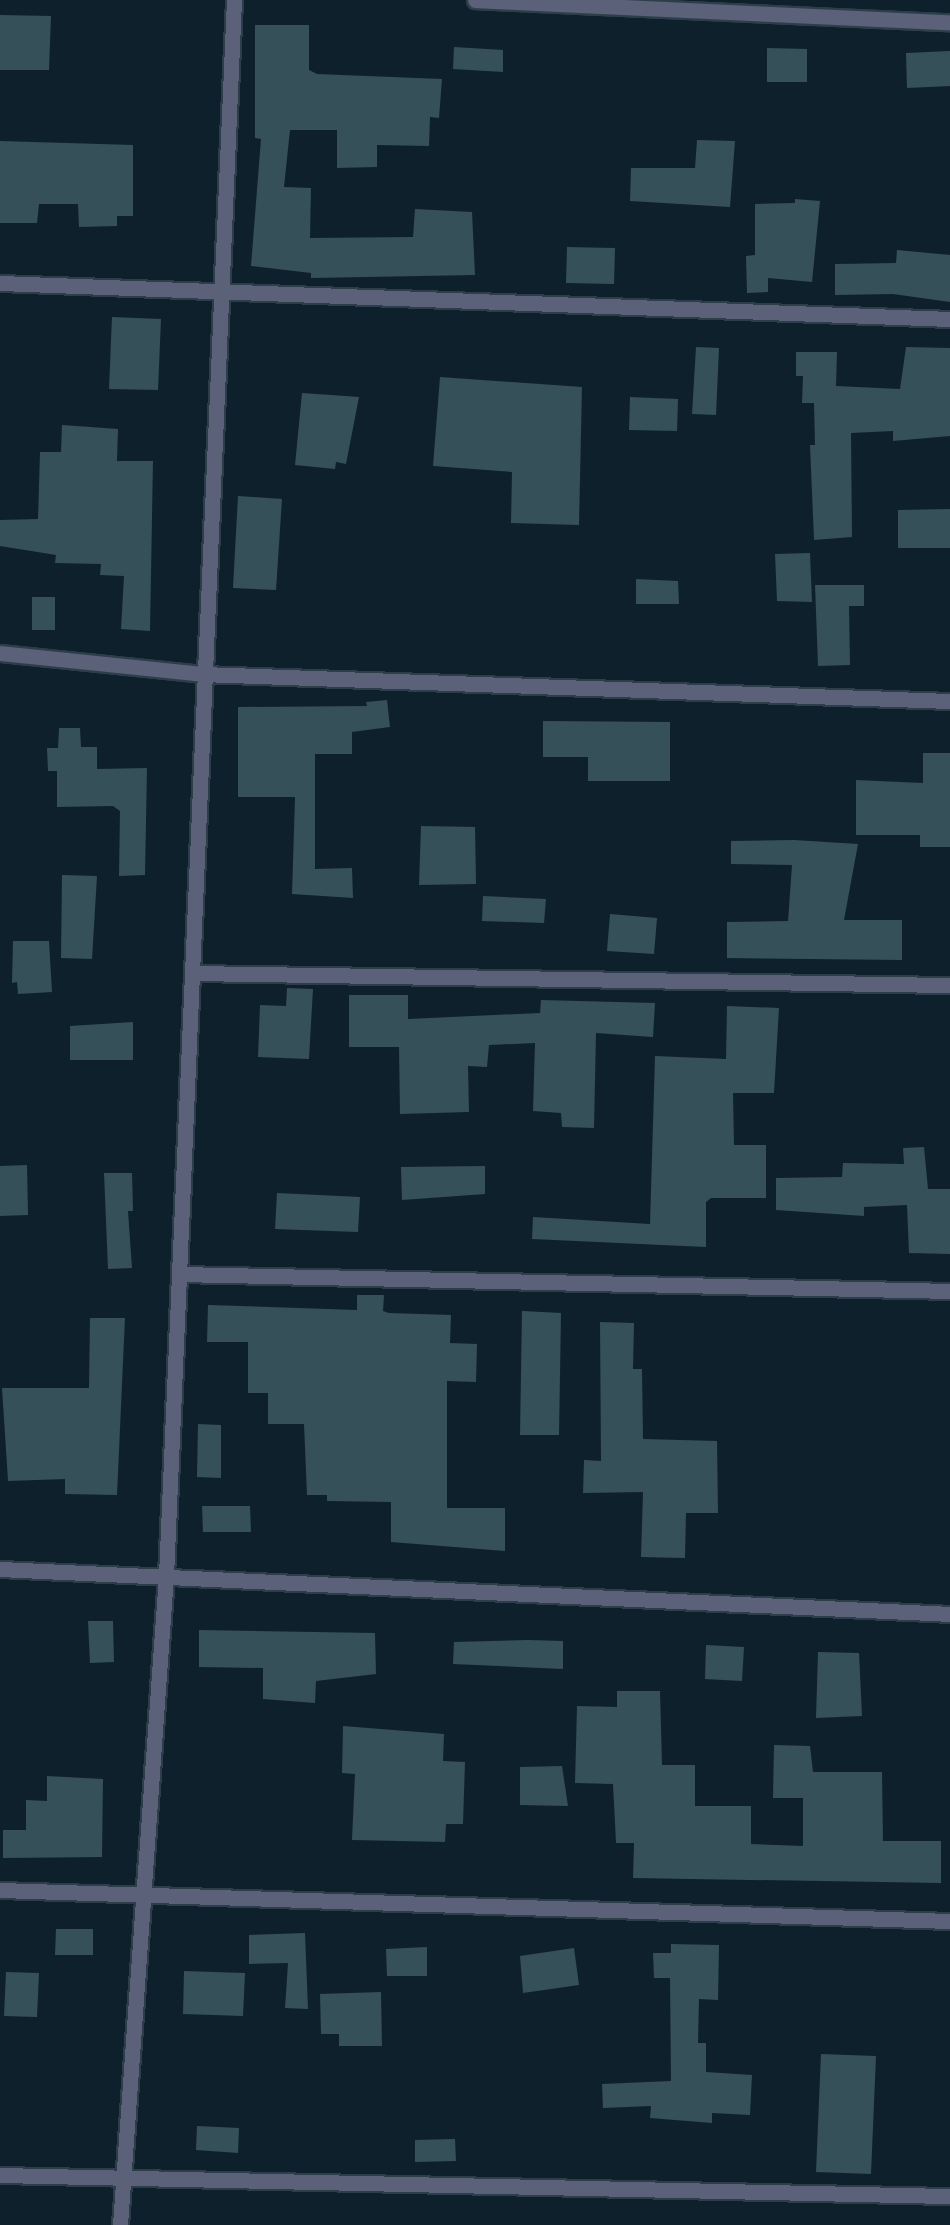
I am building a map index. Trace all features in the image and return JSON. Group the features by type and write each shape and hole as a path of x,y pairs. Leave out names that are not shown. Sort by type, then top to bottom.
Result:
{"street":[{"path":"120,2225 166,1576 192,973 202,674 222,291 234,0"},
{"path":"475,0 950,22"},
{"path":"824,16 826,0"},
{"path":"0,283 950,319"},
{"path":"0,654 202,674 950,701"},
{"path":"192,973 950,985"},
{"path":"179,1274 950,1291"},
{"path":"0,1569 950,1614"},
{"path":"0,1890 144,1897 950,1921"},
{"path":"0,2175 950,2196"}],"building":[{"path":"0,15 51,16 49,70 0,70"},
{"path":"255,25 309,25 309,70 317,74 442,79 439,118 430,117 429,146 377,145 377,167 337,168 337,130 290,130 284,187 311,188 310,238 413,237 415,209 472,212 475,275 311,278 311,273 251,266 261,139 255,138"},
{"path":"454,47 503,50 503,72 453,69"},
{"path":"767,48 807,49 807,82 767,82"},
{"path":"950,51 950,86 907,88 906,53"},
{"path":"697,140 735,141 730,207 630,201 631,168 695,168"},
{"path":"0,141 133,145 133,216 117,216 117,226 79,227 78,204 39,204 37,223 0,223"},
{"path":"795,199 820,201 812,282 768,278 768,292 747,293 746,256 755,255 755,204 795,203"},
{"path":"567,247 615,248 614,284 566,283"},
{"path":"897,250 950,255 950,302 893,294 835,295 835,264 896,263"},
{"path":"112,317 161,319 158,390 109,389"},
{"path":"696,347 719,348 716,415 692,414"},
{"path":"906,347 950,348 950,436 893,441 893,431 851,433 852,537 814,540 810,445 815,445 814,403 802,403 803,376 796,376 796,352 837,352 836,386 900,389"},
{"path":"440,377 582,387 579,525 511,523 512,472 433,466"},
{"path":"302,393 359,397 346,464 336,462 335,469 295,465"},
{"path":"630,397 678,399 677,431 629,430"},
{"path":"62,425 118,429 117,461 153,461 150,631 121,629 124,576 100,575 101,564 55,563 56,555 0,546 0,520 38,519 40,452 61,452"},
{"path":"238,496 282,499 276,590 233,588"},
{"path":"950,509 950,548 898,548 898,510"},
{"path":"810,553 812,602 777,601 775,554"},
{"path":"636,579 678,581 679,604 636,604"},
{"path":"815,585 864,585 864,606 849,606 850,665 818,666"},
{"path":"32,597 55,597 55,630 32,630"},
{"path":"387,700 390,727 352,732 352,754 315,754 315,869 352,868 353,898 292,894 295,797 238,797 238,707 367,706 366,702"},
{"path":"543,721 670,722 670,781 588,781 588,757 543,757"},
{"path":"59,728 80,728 81,747 97,747 97,769 147,768 145,875 119,876 120,811 113,806 57,807 57,771 48,771 47,748 58,748"},
{"path":"923,753 950,753 950,847 920,847 920,835 856,835 856,780 923,783"},
{"path":"421,826 475,827 476,884 419,885"},
{"path":"794,840 858,844 844,920 902,920 902,960 727,958 727,922 788,921 792,865 731,864 731,841"},
{"path":"62,875 97,876 92,959 61,958"},
{"path":"483,896 546,899 544,923 482,921"},
{"path":"610,914 657,918 654,954 607,951"},
{"path":"13,941 49,941 52,992 18,994 17,982 12,983"},
{"path":"287,988 313,989 309,1059 258,1057 260,1005 286,1006"},
{"path":"349,995 408,995 408,1019 540,1013 541,1000 655,1003 653,1037 596,1033 594,1128 562,1127 561,1113 533,1111 535,1043 489,1045 487,1067 468,1066 469,1112 400,1114 399,1047 349,1047"},
{"path":"727,1006 779,1008 774,1093 733,1093 734,1145 766,1145 766,1198 711,1198 706,1202 706,1247 532,1239 533,1217 650,1224 655,1056 726,1059"},
{"path":"133,1022 133,1060 70,1060 70,1026"},
{"path":"924,1147 928,1189 950,1189 950,1254 909,1253 907,1205 864,1207 864,1216 776,1210 776,1178 842,1177 843,1163 904,1164 903,1148"},
{"path":"27,1165 28,1215 0,1216 0,1166"},
{"path":"485,1166 485,1194 402,1200 401,1167"},
{"path":"104,1173 132,1173 133,1211 128,1211 132,1268 108,1269"},
{"path":"277,1193 360,1197 358,1232 275,1229"},
{"path":"357,1295 384,1295 383,1311 389,1313 451,1315 450,1343 477,1344 476,1382 447,1381 447,1508 505,1508 505,1551 391,1542 391,1502 327,1501 327,1495 307,1495 304,1424 268,1424 268,1393 248,1393 248,1342 207,1342 208,1305 357,1310"},
{"path":"522,1311 561,1313 559,1435 520,1435"},
{"path":"90,1318 125,1318 117,1495 65,1494 65,1479 8,1481 2,1388 89,1388"},
{"path":"600,1322 634,1323 633,1369 642,1369 643,1439 717,1441 718,1513 686,1513 685,1558 641,1557 643,1492 583,1493 584,1460 601,1461"},
{"path":"198,1424 221,1425 221,1478 197,1477"},
{"path":"202,1506 250,1506 251,1532 203,1532"},
{"path":"88,1621 113,1621 114,1662 90,1663"},
{"path":"199,1630 375,1633 376,1674 316,1681 315,1703 263,1699 263,1668 199,1667"},
{"path":"563,1641 563,1669 453,1664 454,1642"},
{"path":"706,1645 744,1647 742,1681 705,1679"},
{"path":"818,1652 859,1653 862,1716 816,1718"},
{"path":"617,1691 660,1691 662,1765 695,1765 695,1806 751,1806 751,1844 803,1846 803,1798 773,1798 774,1745 810,1746 813,1772 882,1772 883,1841 941,1841 941,1883 633,1878 634,1843 616,1843 613,1784 575,1783 577,1706 617,1707"},
{"path":"343,1726 444,1734 443,1761 465,1762 463,1824 446,1824 445,1842 352,1840 355,1774 342,1773"},
{"path":"562,1766 568,1806 520,1805 520,1767"},
{"path":"47,1776 103,1779 102,1857 3,1858 3,1830 26,1830 26,1800 47,1801"},
{"path":"56,1929 93,1929 93,1955 55,1955"},
{"path":"305,1933 308,2009 285,2008 288,1963 249,1964 249,1935"},
{"path":"671,1944 719,1945 718,2000 699,1999 698,2043 706,2043 706,2072 752,2075 750,2115 712,2113 712,2123 650,2118 651,2106 603,2108 602,2084 671,2081 670,1978 654,1978 653,1953 671,1953"},
{"path":"427,1947 427,1976 387,1976 386,1949"},
{"path":"574,1948 579,1985 523,1993 520,1956"},
{"path":"184,1971 245,1973 243,2016 183,2014"},
{"path":"6,1972 39,1973 37,2017 4,2016"},
{"path":"381,1992 382,2046 339,2046 339,2034 321,2034 320,1994"},
{"path":"821,2054 876,2056 871,2174 816,2172"},
{"path":"197,2126 239,2128 238,2153 196,2150"},
{"path":"455,2139 456,2161 415,2162 415,2140"}]}
